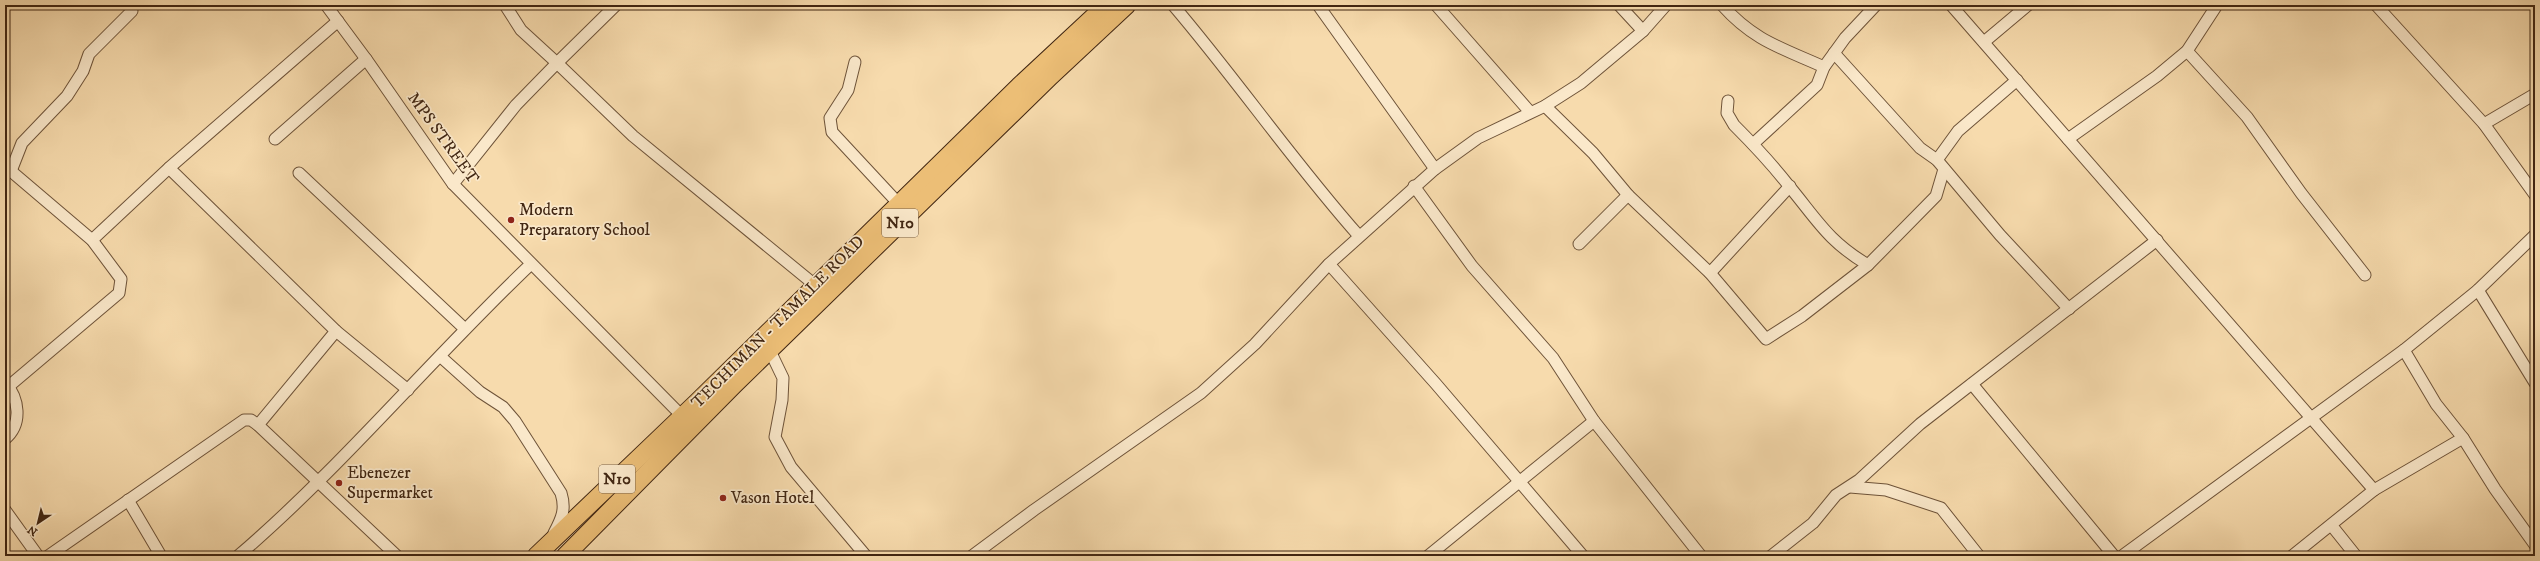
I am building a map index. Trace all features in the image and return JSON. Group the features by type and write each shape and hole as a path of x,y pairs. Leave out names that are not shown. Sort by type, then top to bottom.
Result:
{"highway":[{"name":"TECHIMAN - TAMALE ROAD","path":"542,551 898,204 1106,5"},
{"name":"TECHIMAN - TAMALE ROAD","path":"564,556 1044,82 1127,5"}],"street":[{"name":"MPS STREET","path":"326,5 366,59 453,184 682,416"},
{"path":"505,5 521,30 633,136 815,285"},
{"path":"453,184 516,105 616,5"},
{"path":"1173,5 1264,116 1334,208 1359,236"},
{"path":"1318,5 1435,169"},
{"path":"1436,5 1530,112"},
{"path":"1619,5 1643,31"},
{"path":"972,556 1034,510 1201,393 1255,344 1329,264 1414,186 1435,169 1478,138 1545,106 1581,83 1643,31 1666,5"},
{"path":"1722,5 1755,35 1774,47 1824,67"},
{"path":"1753,144 1817,84 1824,67 1834,53 1876,5"},
{"path":"1951,5 2374,490"},
{"path":"1984,42 2028,5"},
{"path":"2068,139 2157,76 2187,51 2218,5"},
{"path":"2376,5 2484,124 2535,195"},
{"path":"5,439 12,433 18,416 17,404 7,384 119,293 121,279 92,240 8,168 22,143 67,96 79,77 89,54 132,11"},
{"path":"92,240 169,168 338,21"},
{"path":"2187,51 2247,117 2300,193 2365,275"},
{"path":"1834,53 1920,148 1941,165 2000,235 2069,309"},
{"path":"275,139 366,59"},
{"path":"855,62 848,90 830,118 832,132 898,204"},
{"path":"1545,106 1593,153 1628,195 1710,272 1766,339 1802,316 1868,265 1936,196 1941,165 1958,130 2017,80"},
{"path":"2484,124 2535,94"},
{"path":"1728,101 1727,114 1734,125 1790,186 1824,232 1843,250 1868,265"},
{"path":"169,168 336,331 408,390"},
{"path":"299,173 465,329"},
{"path":"1414,186 1472,266 1552,358 1594,421 1701,556"},
{"path":"1710,272 1790,186"},
{"path":"1578,244 1628,195"},
{"path":"2122,556 2194,502 2268,451 2310,417 2404,350 2478,290 2535,236"},
{"path":"1771,556 1813,523 1836,495 1850,488 1920,424 2157,240"},
{"path":"238,556 355,447 465,329 531,264"},
{"path":"1329,264 1583,556"},
{"path":"2478,290 2535,383"},
{"path":"258,425 336,331"},
{"path":"2404,350 2436,404 2462,438 2495,489 2535,545"},
{"path":"770,351 783,378 782,400 775,437 801,480 866,556"},
{"path":"441,356 480,392 503,407 515,421 561,493 564,504 563,518 542,551"},
{"path":"1972,384 2114,556"},
{"path":"48,556 244,420 251,420 397,556"},
{"path":"1428,556 1518,481 1594,421"},
{"path":"2292,556 2332,526 2374,490 2462,438"},
{"path":"1850,488 1886,490 1941,508 1979,556"},
{"path":"128,500 161,556"},
{"path":"5,510 38,556"},
{"path":"2332,526 2356,556"}],"place":[{"name":"Modern Preparatory School","path":"511,220"},
{"name":"Ebenezer Supermarket","path":"339,483"},
{"name":"Vason Hotel","path":"723,498"}]}
